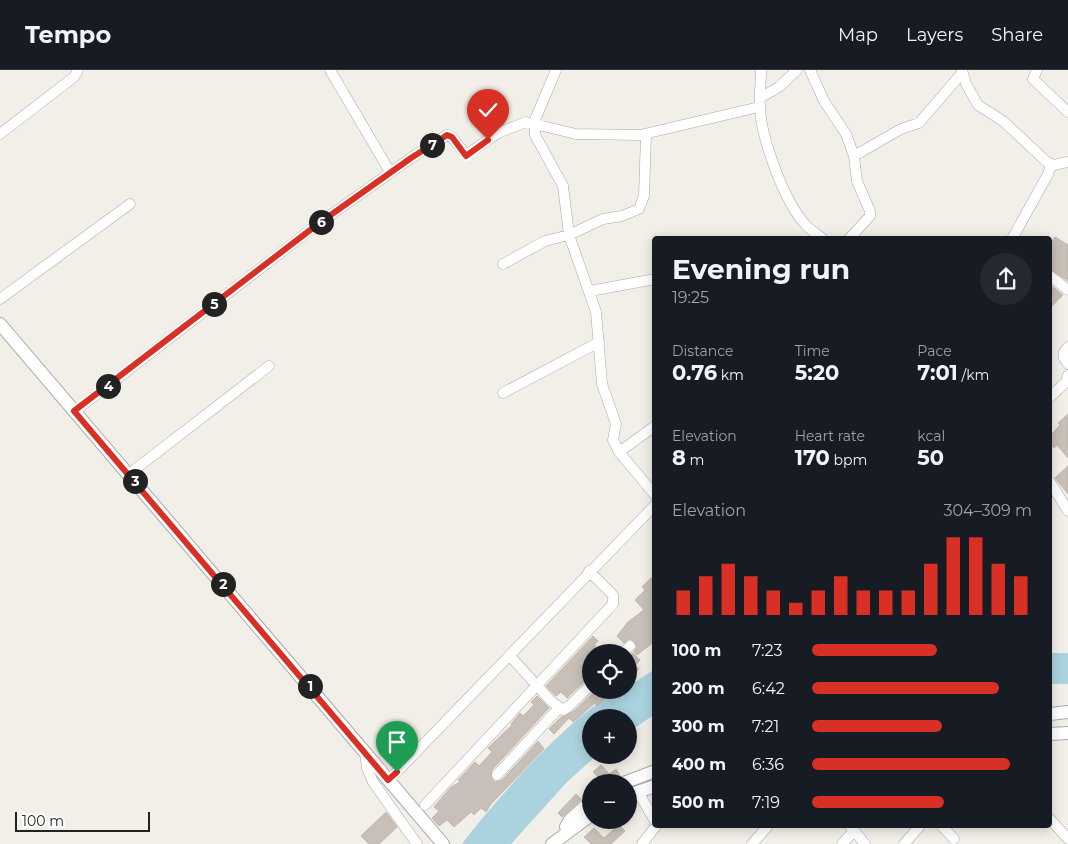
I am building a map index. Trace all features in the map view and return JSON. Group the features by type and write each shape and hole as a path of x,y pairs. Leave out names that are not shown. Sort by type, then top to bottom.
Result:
{"street":[{"path":"0,134 74,77 78,70"},
{"path":"330,70 390,172"},
{"path":"556,70 535,123 537,140 564,186 569,235 598,318 602,384 616,426 612,440 619,452 652,491"},
{"path":"761,70 760,102 765,137 787,195 805,224 819,236"},
{"path":"74,411 262,266 390,172 447,135 452,137 466,156 498,133 516,125 535,123 576,134 646,135 760,102 797,70"},
{"path":"810,70 824,101 846,134 854,156 857,181 871,214 852,236"},
{"path":"1037,70 1033,79 1068,112"},
{"path":"854,156 901,129 919,123 962,71 978,105 1003,121 1051,165"},
{"path":"503,264 545,241 569,235 603,219 622,216 642,205 646,135"},
{"path":"1051,165 1068,162"},
{"path":"1014,236 1046,178 1051,165"},
{"path":"0,299 130,204"},
{"path":"1052,278 1068,290"},
{"path":"590,292 652,279"},
{"path":"0,324 443,844"},
{"path":"503,393 599,342"},
{"path":"1068,347 1064,352 1064,358 1068,364"},
{"path":"129,474 269,366"},
{"path":"1052,395 1066,382 1068,375"},
{"path":"619,452 652,428"},
{"path":"1052,485 1068,511"},
{"path":"388,780 652,507"},
{"path":"425,805 483,746 613,604 612,595 589,571"},
{"path":"509,655 562,710 582,694"},
{"path":"497,775 559,708"},
{"path":"1052,714 1068,712"},
{"path":"1052,734 1068,733"},
{"path":"365,752 367,768 373,782 417,844"},
{"path":"637,778 652,772"},
{"path":"637,793 652,787"},
{"path":"637,799 652,817"},
{"path":"556,840 570,820 582,809"},
{"path":"556,840 582,821"},
{"path":"1052,821 1068,839"},
{"path":"642,844 654,828"},
{"path":"752,844 766,828"},
{"path":"904,844 918,828"},
{"path":"944,828 954,839"},
{"path":"842,844 852,829 865,844"}],"water":[{"path":"1052,653 1068,653 1068,684 1052,684"},
{"path":"652,671 652,716 637,726 637,709 590,709 606,699 637,699 637,681"},
{"path":"582,716 582,764 587,764 567,782 511,844 462,844 515,781 565,730"}],"building":[{"path":"1055,237 1068,245 1068,281 1052,270 1052,242"},
{"path":"1052,287 1063,295 1052,306"},
{"path":"1068,414 1068,458 1057,445 1054,448 1052,446 1052,434 1060,425 1058,423"},
{"path":"1068,466 1068,494 1055,478"},
{"path":"652,577 652,643 637,655 637,644 634,641 629,639 624,643 617,636 628,622 644,610 635,600 645,590 642,587"},
{"path":"593,636 598,641 595,644 585,644"},
{"path":"582,648 582,684 567,698 561,692 556,696 546,686"},
{"path":"537,696 549,708 492,770 491,777 495,782 502,780 538,741 544,749 491,804 486,812 481,808 474,815 471,812 454,827 447,820 439,826 432,818 439,811 434,807 451,787 460,782 458,780 475,762 479,766 492,752 488,748 512,725 520,713 523,716 534,705 531,702"},
{"path":"587,699 604,699 597,706 595,703 588,709 582,709 582,714 573,722 569,718 554,734 549,729 560,718 574,711"},
{"path":"601,765 609,774 595,774 593,772"},
{"path":"616,769 619,774 609,774"},
{"path":"576,794 581,799 562,817 558,813"},
{"path":"386,812 397,827 379,844 369,844 361,836"},
{"path":"595,829 604,838 614,829 623,829 625,831 611,844 591,844 584,837"}],"route":[{"path":"397,772 388,780 300,674 74,411 262,266 411,158 447,135 452,137 466,156 488,140"}]}
